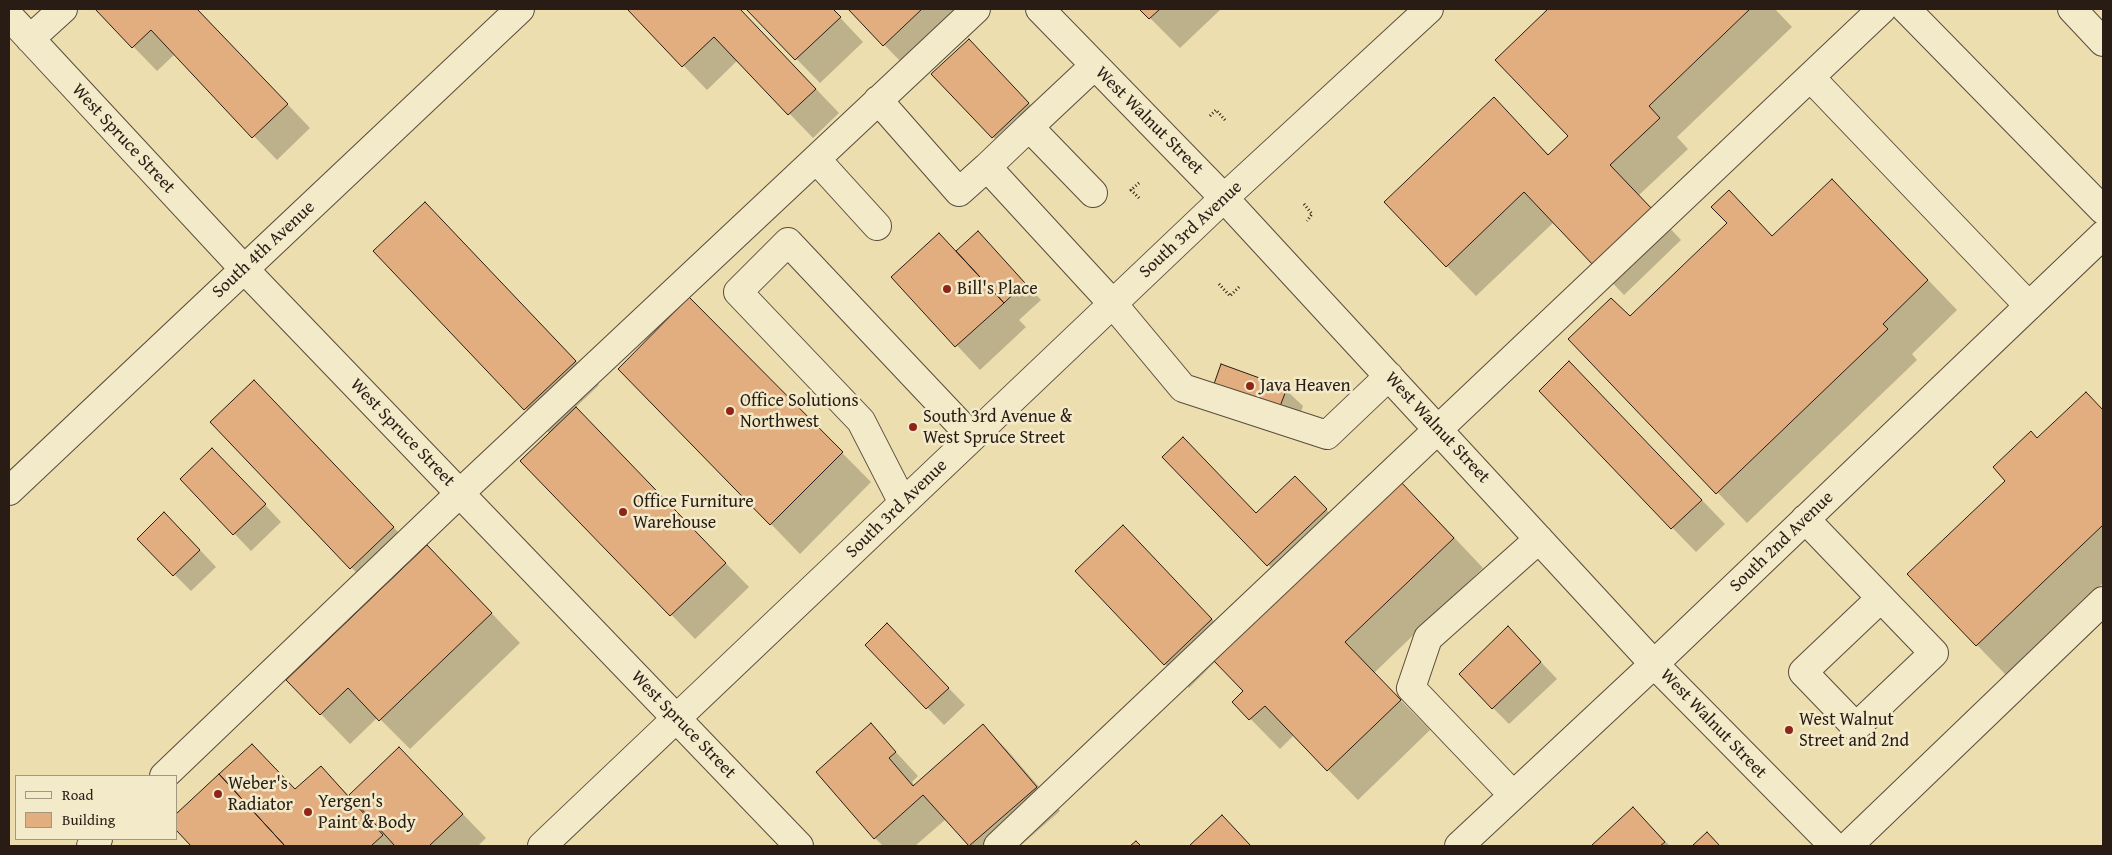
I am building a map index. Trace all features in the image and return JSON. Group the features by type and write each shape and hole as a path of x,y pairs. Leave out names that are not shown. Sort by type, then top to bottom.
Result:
{"street":[{"path":"30,39 63,9"},
{"name":"South 4th Avenue","path":"9,491 520,9"},
{"path":"165,775 460,493 976,9"},
{"name":"West Walnut Street","path":"1040,9 1224,198 1654,664 1834,846"},
{"name":"South 3rd Avenue","path":"548,844 677,718 1224,198 1429,9"},
{"path":"998,846 1882,9"},
{"path":"1906,9 2103,210"},
{"path":"2072,9 2103,42"},
{"name":"West Spruce Street","path":"9,16 244,269 799,846"},
{"path":"878,100 959,192 1094,66"},
{"path":"1810,77 2029,306"},
{"path":"1029,127 1093,193"},
{"path":"816,159 877,226"},
{"path":"987,167 1113,304 1183,388 1327,435 1389,376"},
{"name":"South 2nd Avenue","path":"1459,846 1654,664 2103,235"},
{"path":"903,503 861,420 738,292 788,242 972,437"},
{"path":"1805,519 1934,653 1856,727 1803,672 1881,598"},
{"path":"1513,796 1411,688 1428,638 1539,539"},
{"path":"1848,846 2103,601"}],"path":[{"path":"1210,116 1216,110 1225,120"},
{"path":"1139,183 1131,190 1140,198"},
{"path":"1304,204 1312,214 1307,221"},
{"path":"1219,284 1230,296 1239,287"}],"building":[{"path":"95,9 197,9 288,104 252,138 151,30 132,48"},
{"path":"629,9 740,9 816,89 788,115 714,37 682,67"},
{"path":"746,9 833,9 841,17 795,60"},
{"path":"848,9 922,9 883,46"},
{"path":"1139,9 1160,9 1149,19"},
{"path":"1548,9 1750,9 1649,106 1660,118 1610,165 1653,210 1594,266 1524,192 1446,267 1384,202 1494,97 1548,155 1568,136 1495,60"},
{"path":"969,39 1029,103 992,138 931,74"},
{"path":"1832,179 1928,280 1883,324 1888,329 1716,494 1568,339 1611,298 1630,316 1727,223 1711,207 1729,190 1772,236"},
{"path":"425,202 576,361 524,410 373,251"},
{"path":"978,231 1025,283 1004,303 956,251"},
{"name":"Bill's Place","path":"939,233 1004,303 955,347 891,277"},
{"name":"Office Solutions Northwest","path":"689,297 843,452 770,525 618,369"},
{"path":"1569,361 1702,500 1671,529 1539,391"},
{"name":"Java Heaven","path":"1221,364 1287,388 1279,409 1214,384"},
{"path":"254,380 394,527 350,569 210,422"},
{"path":"2086,392 2103,410 2103,525 1976,646 1907,574 2005,481 1993,467 2031,431 2037,438"},
{"name":"Office Furniture Warehouse","path":"576,407 726,563 670,616 520,461"},
{"path":"1183,437 1256,513 1295,476 1327,509 1267,566 1162,457"},
{"path":"212,448 266,504 233,535 180,479"},
{"path":"1401,482 1454,538 1345,642 1401,700 1327,771 1265,706 1249,720 1232,702 1243,691 1214,661"},
{"path":"164,512 200,550 173,576 137,539"},
{"path":"1123,525 1212,619 1164,665 1075,571"},
{"path":"427,545 492,613 379,721 348,688 320,715 286,680"},
{"path":"887,623 949,688 926,709 865,645"},
{"path":"1508,626 1541,662 1492,709 1459,674"},
{"path":"871,723 896,752 889,758 913,786 983,724 1037,787 969,846 923,795 874,839 816,772"},
{"name":"Yergen's Paint & Body","path":"252,744 295,789 321,766 383,835 371,846 285,846 219,774"},
{"path":"399,747 463,814 429,846 395,846 349,795"},
{"name":"Weber's Radiator","path":"219,774 285,846 191,846 178,832 178,812"},
{"path":"1633,807 1665,842 1660,846 1591,846"},
{"path":"1222,815 1251,846 1189,846"},
{"path":"1707,832 1720,846 1692,846"},
{"path":"1136,841 1141,846 1130,846"}],"place":[{"name":"Bill's Place","path":"947,289"},
{"name":"Java Heaven","path":"1250,386"},
{"name":"Office Solutions Northwest","path":"730,411"},
{"name":"South 3rd Avenue & West Spruce Street","path":"913,427"},
{"name":"Office Furniture Warehouse","path":"623,512"},
{"name":"West Walnut Street and 2nd","path":"1789,730"},
{"name":"Weber's Radiator","path":"218,794"},
{"name":"Yergen's Paint & Body","path":"308,812"}]}
